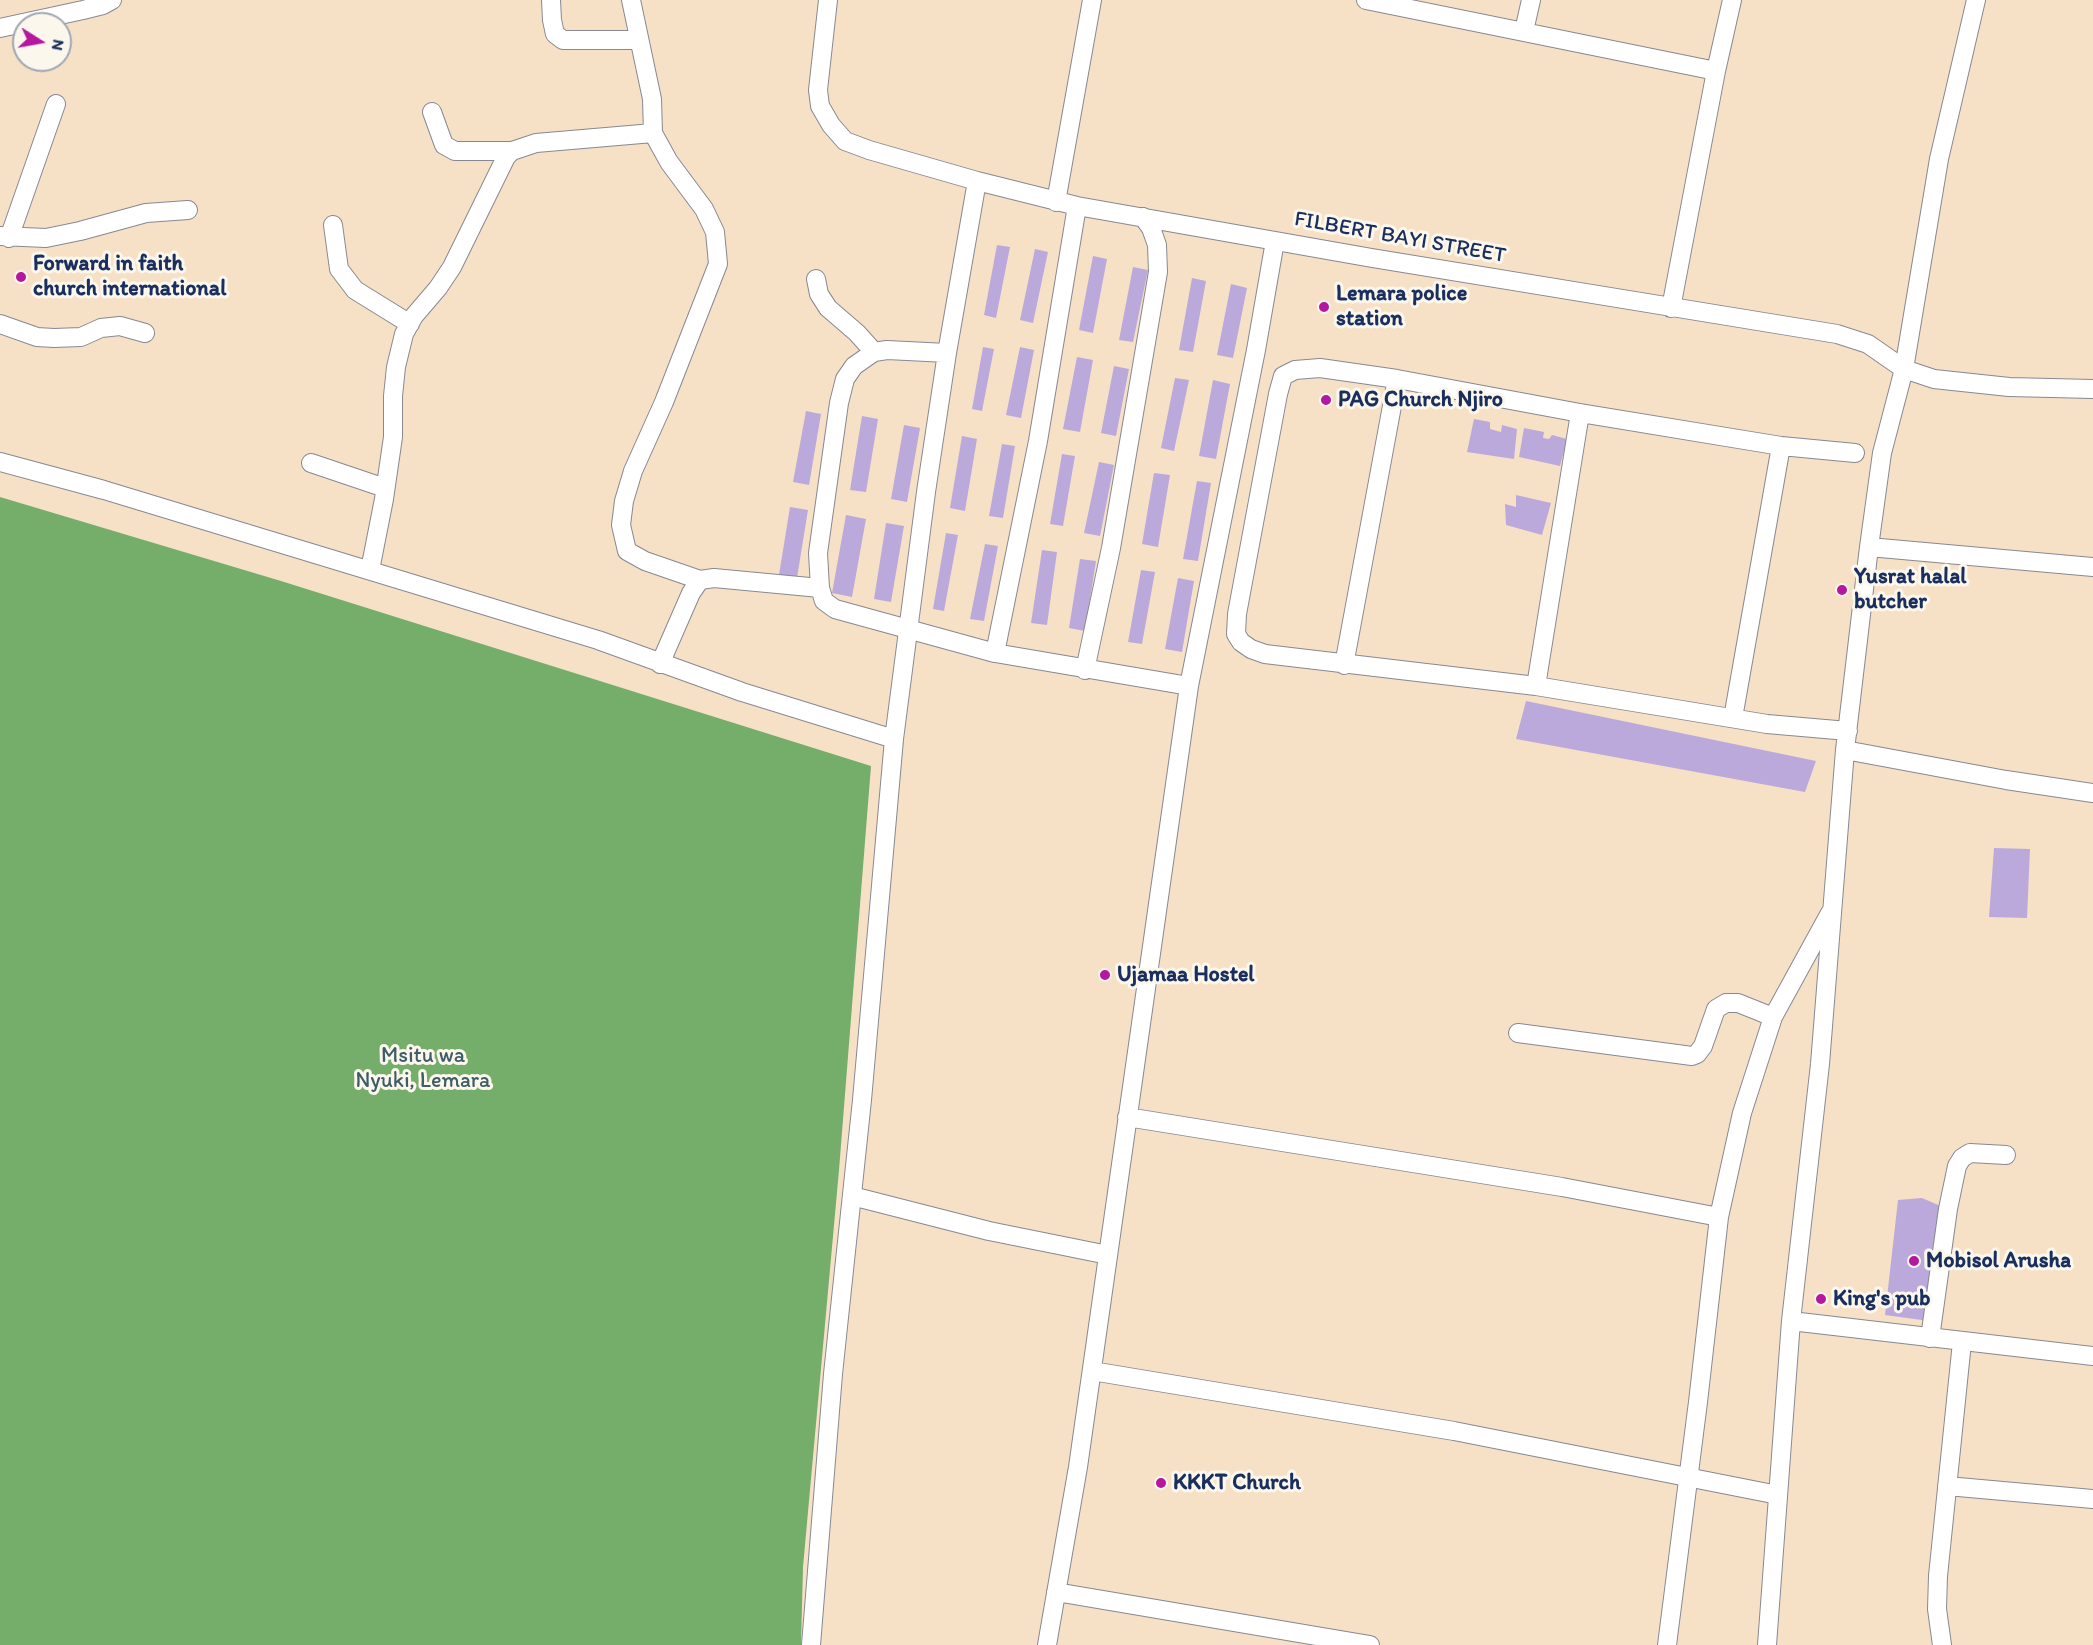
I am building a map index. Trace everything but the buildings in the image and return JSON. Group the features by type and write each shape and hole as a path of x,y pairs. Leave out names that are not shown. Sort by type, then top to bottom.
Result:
{"street":[{"path":"0,28 83,10 112,0"},
{"path":"551,0 555,34 563,40 639,40"},
{"path":"631,0 652,99 653,133 669,162 704,209 715,232 718,264 664,402 633,471 624,501 621,525 627,552 645,561 700,580 714,578 820,588"},
{"name":"FILBERT BAYI STREET","path":"828,0 818,90 820,106 831,125 845,141 869,150 977,181 1077,206 1671,308 1837,334 1868,344 1904,369 1934,379 1990,385 2093,389"},
{"path":"1056,202 1092,0"},
{"path":"1366,0 1716,71"},
{"path":"1524,31 1531,0"},
{"path":"1671,308 1716,71 1732,0"},
{"path":"1767,1645 1791,1321 1820,1064 1845,750 1869,547 1882,453 1904,369 1939,159 1976,0"},
{"path":"56,104 4,237 46,238 146,213 188,210"},
{"path":"432,112 444,145 455,151 512,152"},
{"path":"370,570 393,437 396,367 404,334 452,267 506,157 512,152 536,143 653,133"},
{"path":"811,1645 833,1374 862,1100 894,739 926,492 977,181"},
{"path":"995,653 1038,441 1077,206"},
{"path":"1084,670 1111,548 1158,272 1157,245 1151,228 1143,217"},
{"path":"333,225 339,269 356,290 410,324"},
{"path":"1047,1645 1078,1467 1189,686 1257,350 1275,241"},
{"path":"816,279 819,294 828,308 857,333 874,352"},
{"path":"0,324 37,337 81,338 101,328 120,326 145,333"},
{"path":"947,353 887,350 874,352 854,366 845,379 839,403 819,553 820,588 824,602 835,609 995,653 1084,670 1189,686"},
{"path":"1848,730 1767,724 1536,686 1265,654 1251,649 1241,642 1236,634 1241,590 1278,394 1283,376 1295,370 1320,368 1397,379 1580,413 1781,446 1856,453"},
{"path":"1344,664 1397,379"},
{"path":"1536,686 1580,413"},
{"path":"1733,718 1781,446"},
{"path":"0,462 104,490 598,640 660,664 894,739"},
{"path":"311,463 385,488"},
{"path":"1869,547 2093,567"},
{"path":"660,664 691,593 700,580"},
{"path":"1845,750 2093,793"},
{"path":"1667,1645 1719,1217 1742,1113 1773,1017 1833,909"},
{"path":"1518,1033 1692,1056 1697,1054 1703,1046 1716,1009 1726,1003 1738,1003 1773,1017"},
{"path":"1127,1117 1562,1186 1719,1217"},
{"path":"1930,1338 1948,1209 1957,1166 1962,1158 1970,1153 2006,1155"},
{"path":"852,1196 989,1231 1108,1255"},
{"path":"1791,1321 2093,1356"},
{"path":"1942,1645 1937,1609 1938,1576 1962,1342"},
{"path":"1092,1371 1454,1431 1778,1495"},
{"path":"1947,1486 2093,1499"},
{"path":"1056,1592 1370,1645"}],"green space":[{"name":"Msitu wa Nyuki, Lemara","path":"0,497 281,581 871,766 839,1170 803,1567 801,1645 0,1645"}],"place":[{"name":"Forward in faith church international","path":"21,277"},
{"name":"Lemara police station","path":"1324,307"},
{"name":"PAG Church Njiro","path":"1326,400"},
{"name":"Yusrat halal butcher","path":"1842,590"},
{"name":"Ujamaa Hostel","path":"1105,975"},
{"name":"Mobisol Arusha","path":"1914,1261"},
{"name":"King's pub","path":"1821,1299"},
{"name":"KKKT Church","path":"1161,1483"}]}
